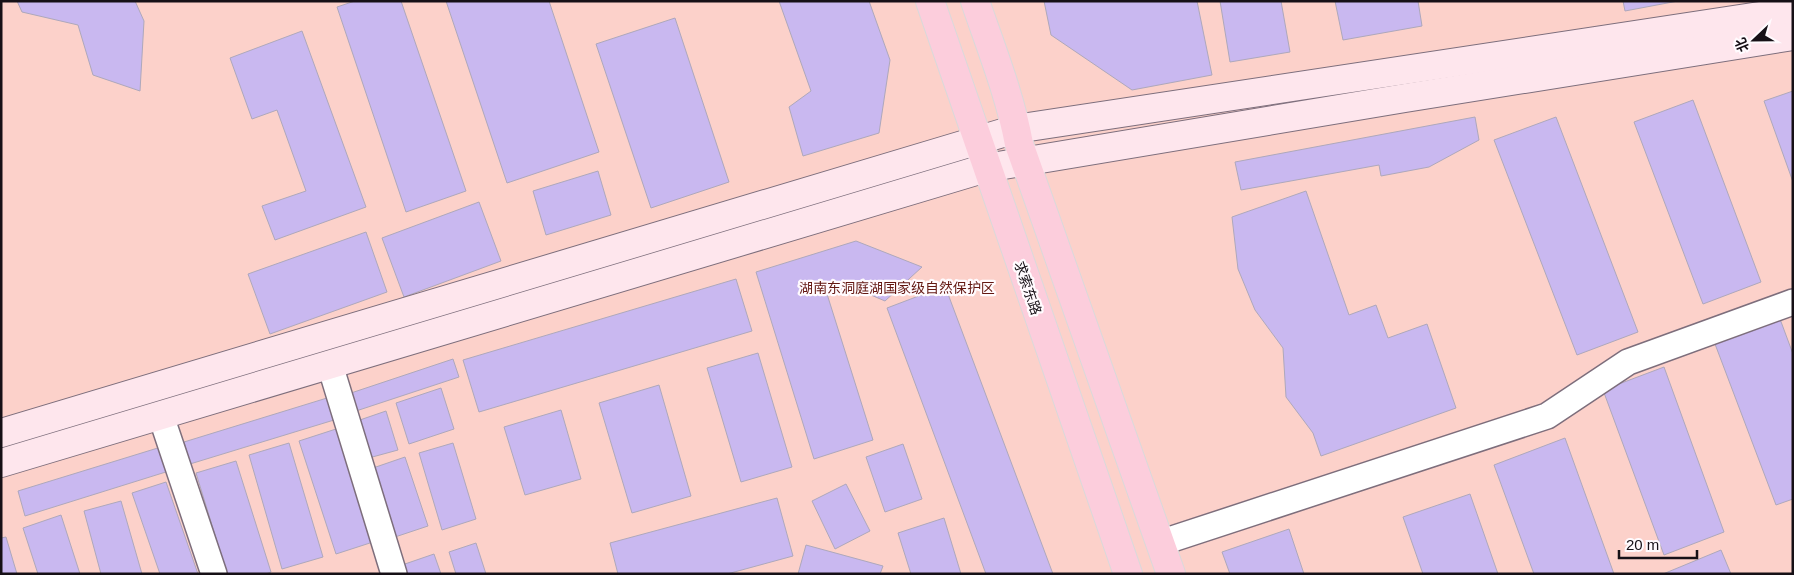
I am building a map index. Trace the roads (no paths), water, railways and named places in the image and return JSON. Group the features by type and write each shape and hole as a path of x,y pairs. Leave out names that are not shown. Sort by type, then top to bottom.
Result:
{"main road":[{"name":"求索东路","path":"930,1 986,168 1128,574"},
{"path":"975,1 1016,129 1019,144 1171,574"},
{"path":"1,433 1016,129 1793,11"},
{"path":"1,463 986,168 1793,36"}],"street":[{"path":"1160,543 1547,416 1628,362 1793,302"},
{"path":"330,365 394,574"},
{"path":"161,416 214,574"}],"park label":[{"name":"湖南东洞庭湖国家级自然保护区","path":"897,288"}]}
